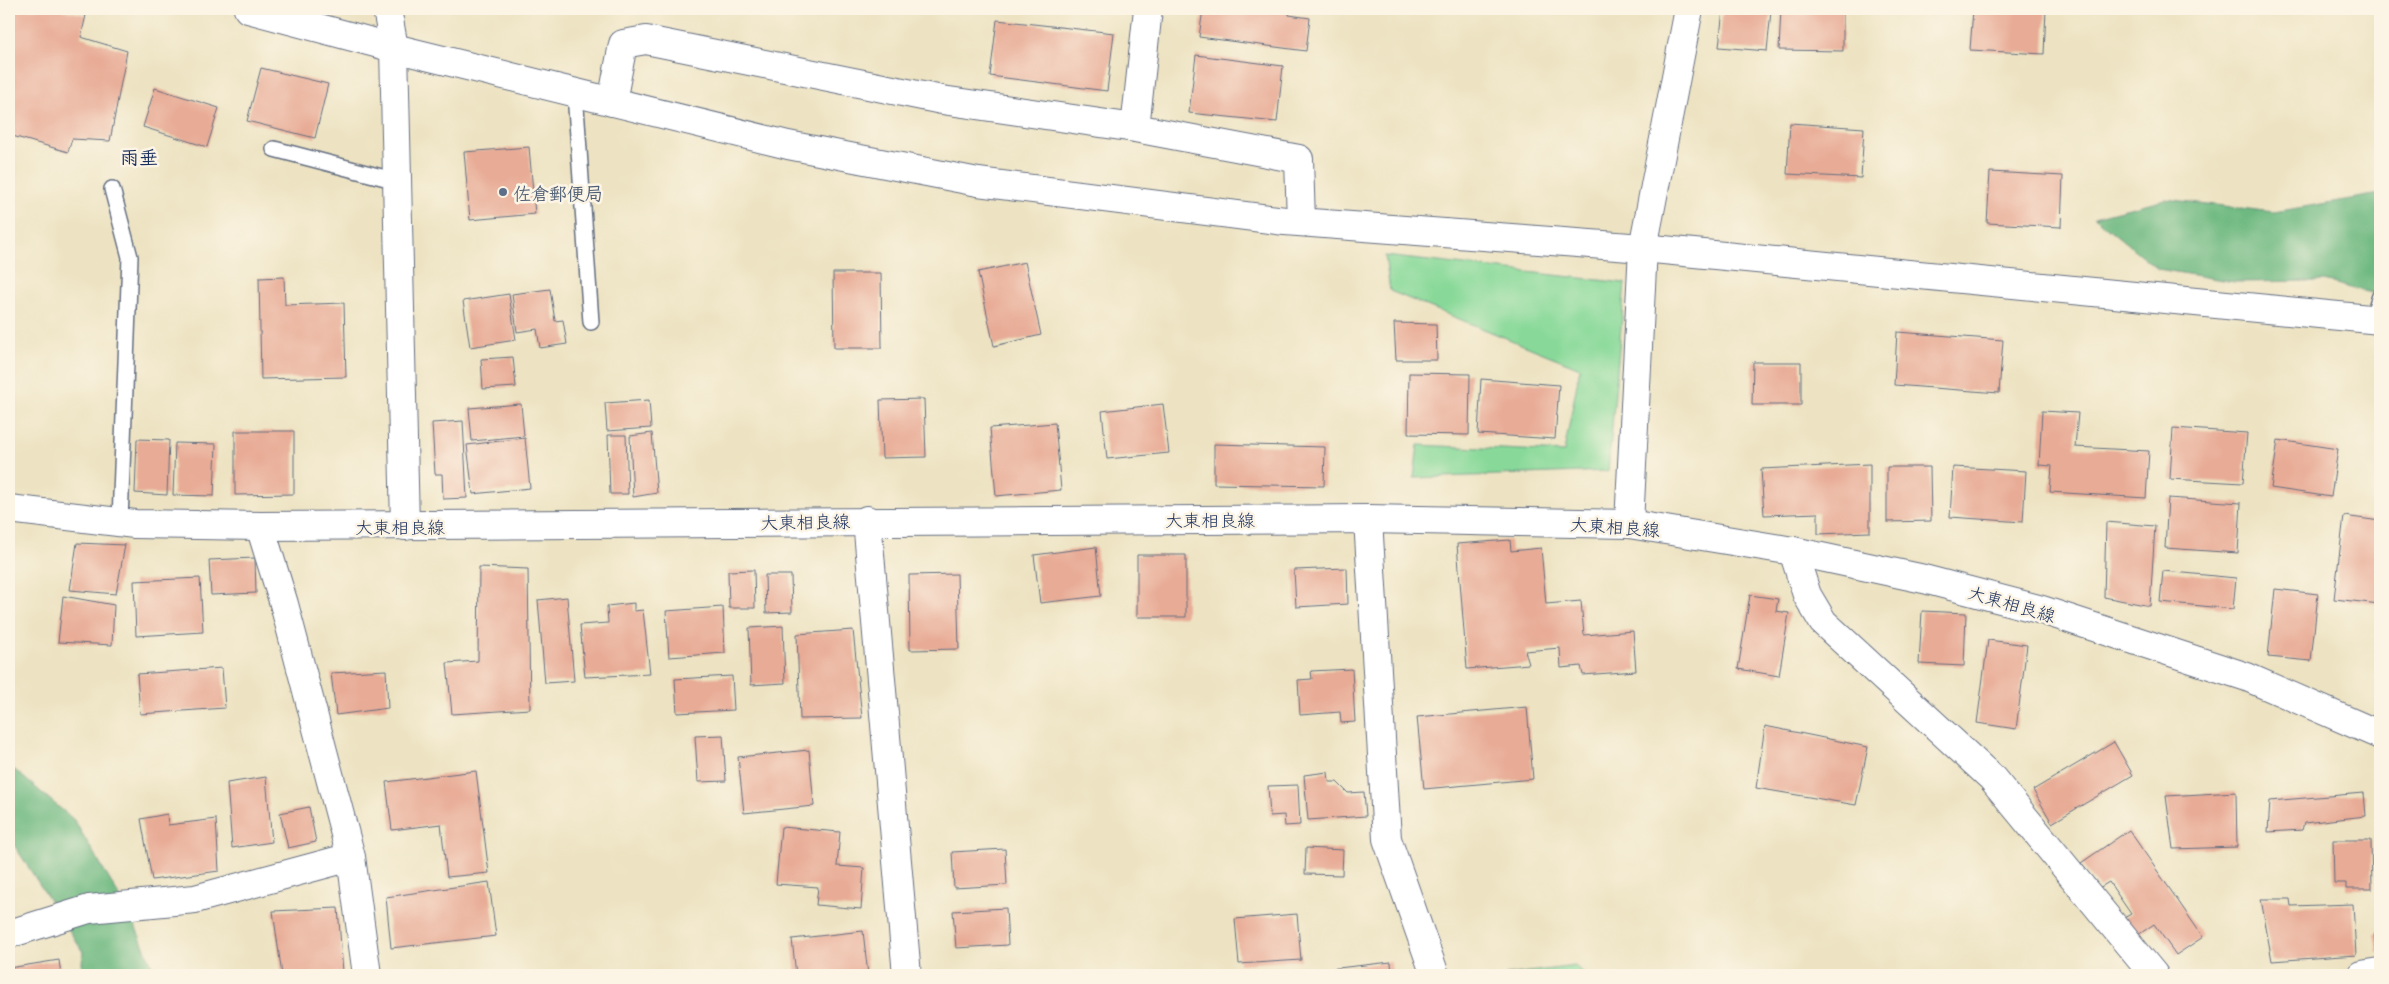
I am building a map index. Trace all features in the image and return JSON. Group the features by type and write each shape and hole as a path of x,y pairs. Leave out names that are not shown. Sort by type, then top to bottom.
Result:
{"street":[{"path":"248,9 394,48 788,145 978,182 1301,222 1643,248 2378,312"},
{"path":"387,9 394,48 404,526"},
{"path":"1135,128 1148,9"},
{"path":"1629,524 1643,248 1689,9"},
{"path":"612,102 623,44 646,40 942,100 1135,128 1299,159 1301,222"},
{"name":"大東相良線","path":"9,509 135,524 260,526 867,520 1368,519 1629,524 1793,551 1924,579 2042,610 2247,677 2380,735"},
{"path":"1368,519 1387,839 1435,975"},
{"path":"867,520 907,975"},
{"path":"260,526 284,604 351,857 367,975"},
{"path":"1793,551 1807,594 1823,622 1992,778 2154,975"},
{"path":"9,934 89,909 195,899 351,857"},
{"path":"2361,975 2380,972"}],"lane":[{"path":"575,93 591,322"},
{"path":"274,149 397,181"},
{"path":"112,188 130,256 120,521"}],"green space":[{"path":"2380,194 2380,295 2324,281 2234,282 2158,269 2094,217 2165,199 2274,212"},
{"path":"1385,256 1625,283 1608,471 1414,478 1418,445 1564,452 1580,368 1390,291"},
{"path":"9,765 74,820 131,916 156,975 81,975 83,952 9,837"},
{"path":"1575,966 1585,975 1506,975"}],"building":[{"path":"9,9 59,9 86,15 81,37 127,51 110,141 72,139 68,152 9,135"},
{"path":"1203,9 1290,9 1289,15 1310,18 1306,51 1199,37"},
{"path":"1723,9 1771,11 1767,51 1719,47"},
{"path":"1781,9 1843,9 1843,51 1779,50"},
{"path":"1973,9 2046,9 2044,54 1970,50"},
{"path":"997,20 1114,33 1107,91 990,76"},
{"path":"1196,55 1283,66 1277,122 1189,113"},
{"path":"261,68 328,84 315,138 247,121"},
{"path":"155,88 219,108 207,147 143,127"},
{"path":"1790,123 1864,128 1861,178 1787,174"},
{"path":"529,147 535,214 470,220 464,152"},
{"path":"1990,172 2063,176 2061,227 1987,223"},
{"path":"1025,262 1041,335 994,346 978,272"},
{"path":"833,273 881,273 882,348 834,348"},
{"path":"284,277 285,305 344,303 346,377 261,379 259,278"},
{"path":"550,289 555,321 563,320 567,344 540,348 537,329 517,332 512,294"},
{"path":"509,294 516,340 470,347 463,301"},
{"path":"1394,323 1436,324 1437,360 1396,360"},
{"path":"1897,332 2003,340 1999,393 1894,385"},
{"path":"513,357 516,387 483,389 481,359"},
{"path":"1753,362 1801,362 1801,405 1752,405"},
{"path":"1409,373 1470,374 1469,435 1408,434"},
{"path":"1481,379 1559,385 1555,439 1478,434"},
{"path":"924,399 926,457 882,458 880,400"},
{"path":"649,400 651,428 607,431 605,403"},
{"path":"521,404 524,436 472,441 469,408"},
{"path":"1163,404 1169,453 1107,459 1102,411"},
{"path":"2042,411 2078,413 2075,447 2149,451 2146,498 2050,492 2052,466 2039,465"},
{"path":"463,421 467,498 443,499 442,474 435,474 432,423"},
{"path":"1055,423 1061,490 996,496 990,428"},
{"path":"2173,428 2247,433 2243,483 2170,479"},
{"path":"235,431 294,431 294,494 235,495"},
{"path":"652,433 657,493 633,497 630,436"},
{"path":"608,435 626,435 628,494 610,494"},
{"path":"525,438 530,488 473,494 467,445"},
{"path":"137,439 169,440 167,495 135,493"},
{"path":"2278,440 2338,449 2331,497 2271,488"},
{"path":"175,443 216,444 214,496 173,495"},
{"path":"1214,444 1325,447 1324,486 1214,484"},
{"path":"1870,464 1870,532 1818,534 1818,513 1764,515 1761,469"},
{"path":"1887,467 1930,467 1931,521 1887,522"},
{"path":"1953,467 2026,471 2023,522 1950,517"},
{"path":"2168,498 2241,503 2238,553 2165,548"},
{"path":"2344,516 2380,521 2380,604 2334,599"},
{"path":"2106,522 2155,526 2150,606 2104,597"},
{"path":"1510,540 1511,551 1541,548 1546,604 1581,601 1584,635 1633,631 1636,671 1583,675 1581,666 1561,668 1560,648 1525,651 1529,664 1467,669 1457,544"},
{"path":"77,543 125,545 116,594 70,590"},
{"path":"1096,547 1101,596 1040,603 1034,555"},
{"path":"1137,555 1186,555 1186,617 1137,617"},
{"path":"255,558 256,593 211,595 209,560"},
{"path":"479,567 528,569 530,709 452,714 447,663 478,661"},
{"path":"1347,568 1348,604 1296,607 1294,570"},
{"path":"754,570 755,608 729,608 728,571"},
{"path":"2163,571 2236,578 2233,609 2160,602"},
{"path":"957,574 959,649 910,650 909,575"},
{"path":"765,575 791,575 792,612 766,613"},
{"path":"200,578 203,632 136,636 134,581"},
{"path":"2275,589 2318,594 2311,661 2268,657"},
{"path":"1750,595 1778,599 1776,611 1789,613 1779,676 1738,669"},
{"path":"63,596 114,605 112,645 58,642"},
{"path":"567,597 574,681 545,683 538,600"},
{"path":"634,603 634,611 643,610 650,674 585,677 580,625 608,623 607,606"},
{"path":"723,607 725,653 669,657 666,611"},
{"path":"1922,611 1966,613 1964,666 1919,664"},
{"path":"783,626 785,683 751,685 749,628"},
{"path":"853,630 862,718 800,719 797,634"},
{"path":"1988,640 2027,645 2016,729 1977,723"},
{"path":"222,668 225,708 140,714 137,674"},
{"path":"1352,669 1355,722 1341,723 1340,712 1300,715 1298,680 1312,679 1311,671"},
{"path":"386,670 388,708 336,715 331,673"},
{"path":"732,676 734,710 677,713 675,679"},
{"path":"1527,707 1533,779 1424,789 1417,717"},
{"path":"1765,726 1868,747 1856,805 1756,788"},
{"path":"723,735 726,781 698,782 695,736"},
{"path":"2114,742 2133,775 2052,823 2033,790"},
{"path":"809,750 814,806 744,813 738,757"},
{"path":"476,771 489,873 447,877 441,824 392,830 386,782"},
{"path":"1328,772 1329,782 1337,782 1348,793 1364,792 1366,816 1308,820 1304,775"},
{"path":"266,777 272,842 232,848 227,783"},
{"path":"1298,785 1300,825 1285,826 1284,815 1270,816 1268,786"},
{"path":"2236,792 2237,847 2173,849 2166,796"},
{"path":"2364,793 2366,816 2304,823 2302,830 2268,832 2270,801"},
{"path":"309,807 316,842 288,848 280,813"},
{"path":"167,814 168,825 216,819 219,871 152,880 141,819"},
{"path":"781,827 840,832 837,866 864,868 861,909 816,905 818,887 776,884"},
{"path":"2129,830 2203,937 2176,955 2154,924 2135,937 2122,919 2131,914 2109,882 2099,888 2081,863"},
{"path":"2333,840 2371,840 2372,889 2346,889 2346,883 2334,883"},
{"path":"1306,848 1343,850 1342,875 1305,874"},
{"path":"1005,849 1007,885 954,888 952,852"},
{"path":"489,882 496,936 391,948 386,897"},
{"path":"2261,899 2290,899 2291,906 2353,904 2356,955 2272,961"},
{"path":"338,908 343,972 282,975 273,911"},
{"path":"1006,908 1008,945 956,948 953,911"},
{"path":"1297,914 1301,960 1239,964 1235,919"},
{"path":"863,931 868,975 796,975 792,939"},
{"path":"2380,932 2380,953 2377,953 2374,933"},
{"path":"59,960 61,975 9,975 9,968"},
{"path":"1391,962 1392,975 1330,975 1329,969"},
{"path":"1008,970 1008,975 955,975 955,973"}],"place":[{"name":"佐倉郵便局","path":"503,192"}],"district":[{"name":"雨垂","path":"139,156"}]}
